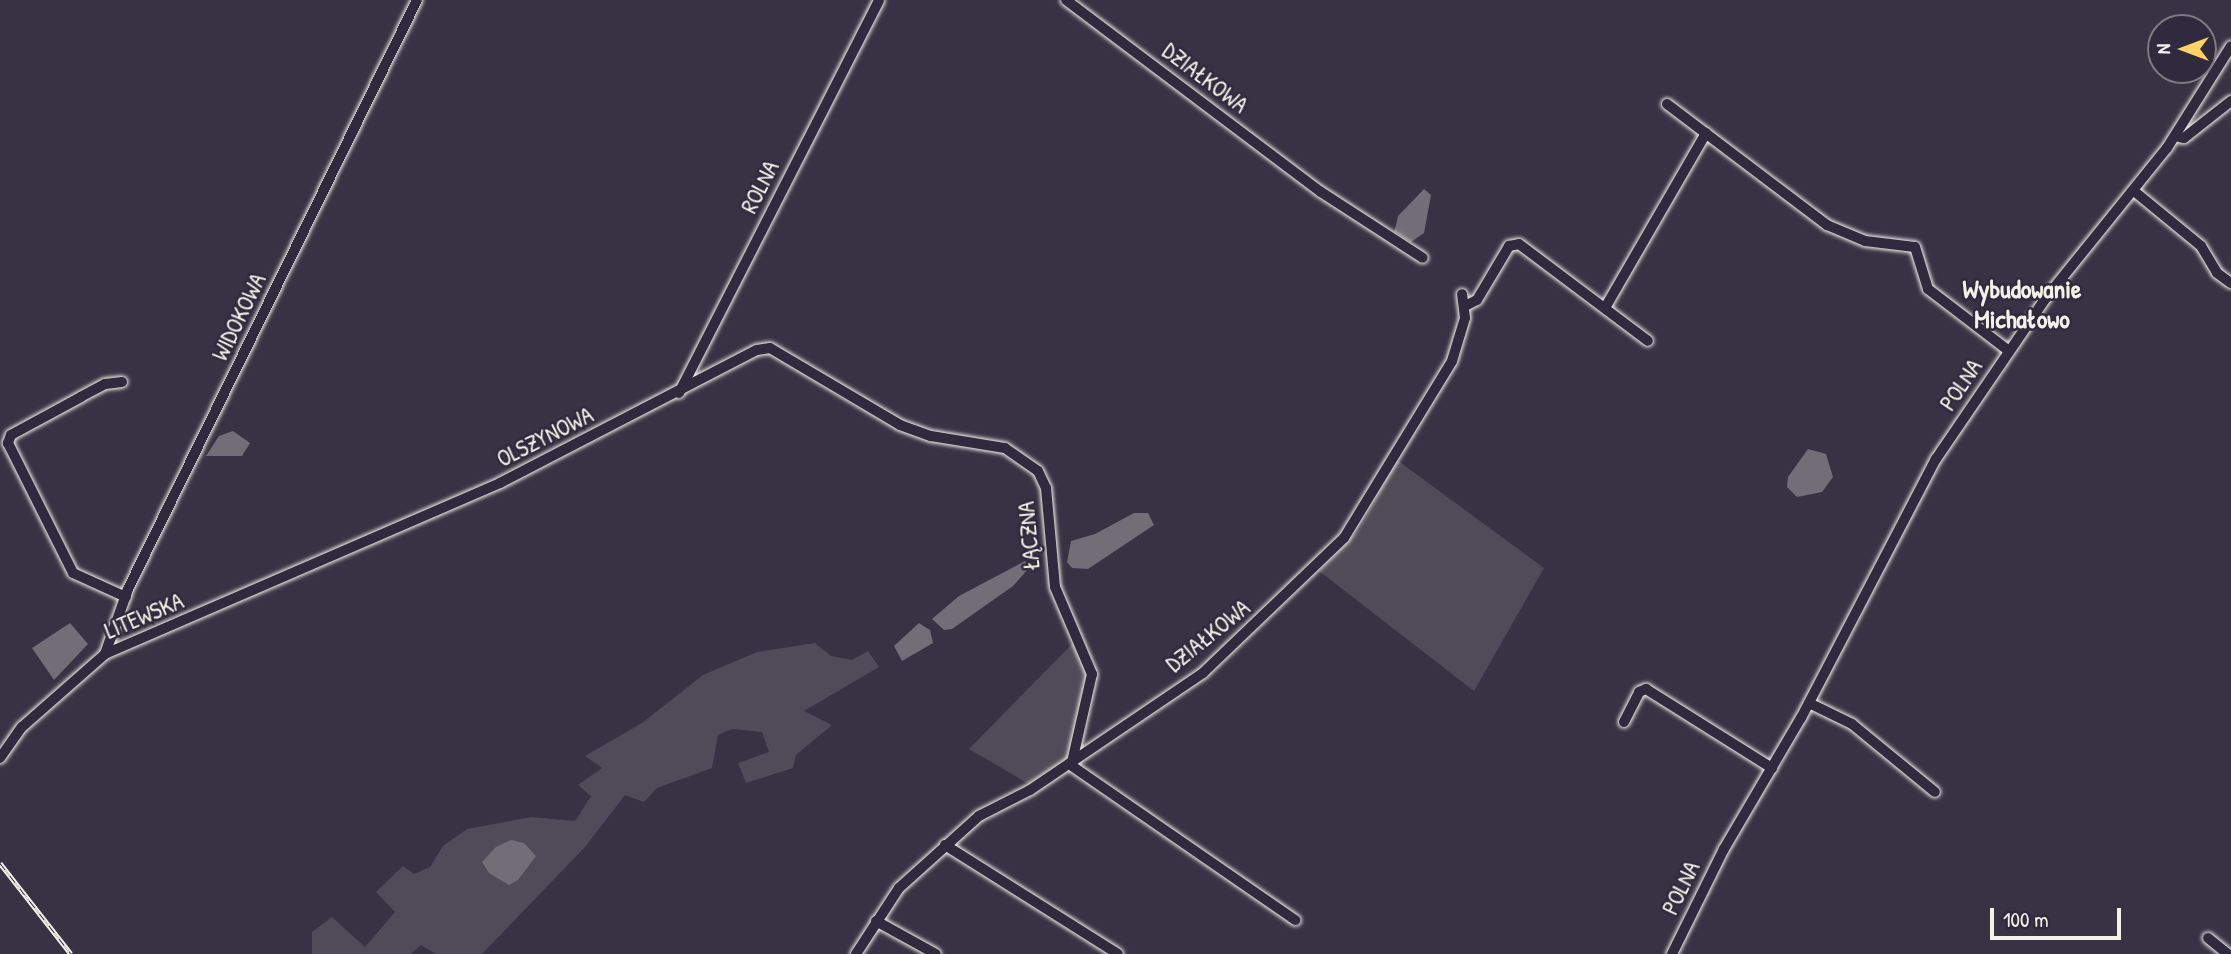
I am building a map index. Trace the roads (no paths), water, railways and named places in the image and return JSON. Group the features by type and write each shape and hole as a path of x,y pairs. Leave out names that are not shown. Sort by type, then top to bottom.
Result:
{"street":[{"name":"WIDOKOWA","path":"105,654 126,597 417,0"},
{"name":"ROLNA","path":"679,393 879,0"},
{"name":"DZIAŁKOWA","path":"1066,0 1321,192 1423,258"},
{"name":"POLNA","path":"1672,954 1724,849 1809,703 1936,459 2058,283 2134,191 2175,136 2231,46"},
{"path":"2175,136 2184,138 2231,101"},
{"path":"1667,104 1842,233 1915,247 1922,277 1931,293 2009,351"},
{"path":"1605,308 1706,133"},
{"path":"2134,191 2201,246 2217,273 2231,283"},
{"path":"1465,306 1477,300 1509,246 1519,244 1648,341"},
{"name":"DZIAŁKOWA","path":"856,954 899,888 979,816 1070,763 1217,661 1344,538 1452,360 1465,306 1462,294"},
{"name":"OLSZYNOWA","path":"335,554 500,483 757,351 770,348"},
{"name":"ŁĄCZNA","path":"770,348 900,425 931,436 1005,448 1038,471 1046,488 1055,587 1092,674 1070,763"},
{"path":"0,442 105,384 122,382"},
{"path":"11,435 8,443 21,478 74,573 126,597"},
{"name":"LITEWSKA","path":"0,758 22,727 105,654 335,554"},
{"path":"1624,722 1639,692 1646,690 1772,768"},
{"path":"1809,703 1852,724 1935,792"},
{"path":"1070,763 1295,920"},
{"path":"945,845 1118,954"},
{"path":"875,922 936,954"},
{"path":"2208,939 2228,954"}],"railway":[{"path":"0,863 71,954"}],"district":[{"name":"Wybudowanie Michałowo","path":"2022,304"}]}
